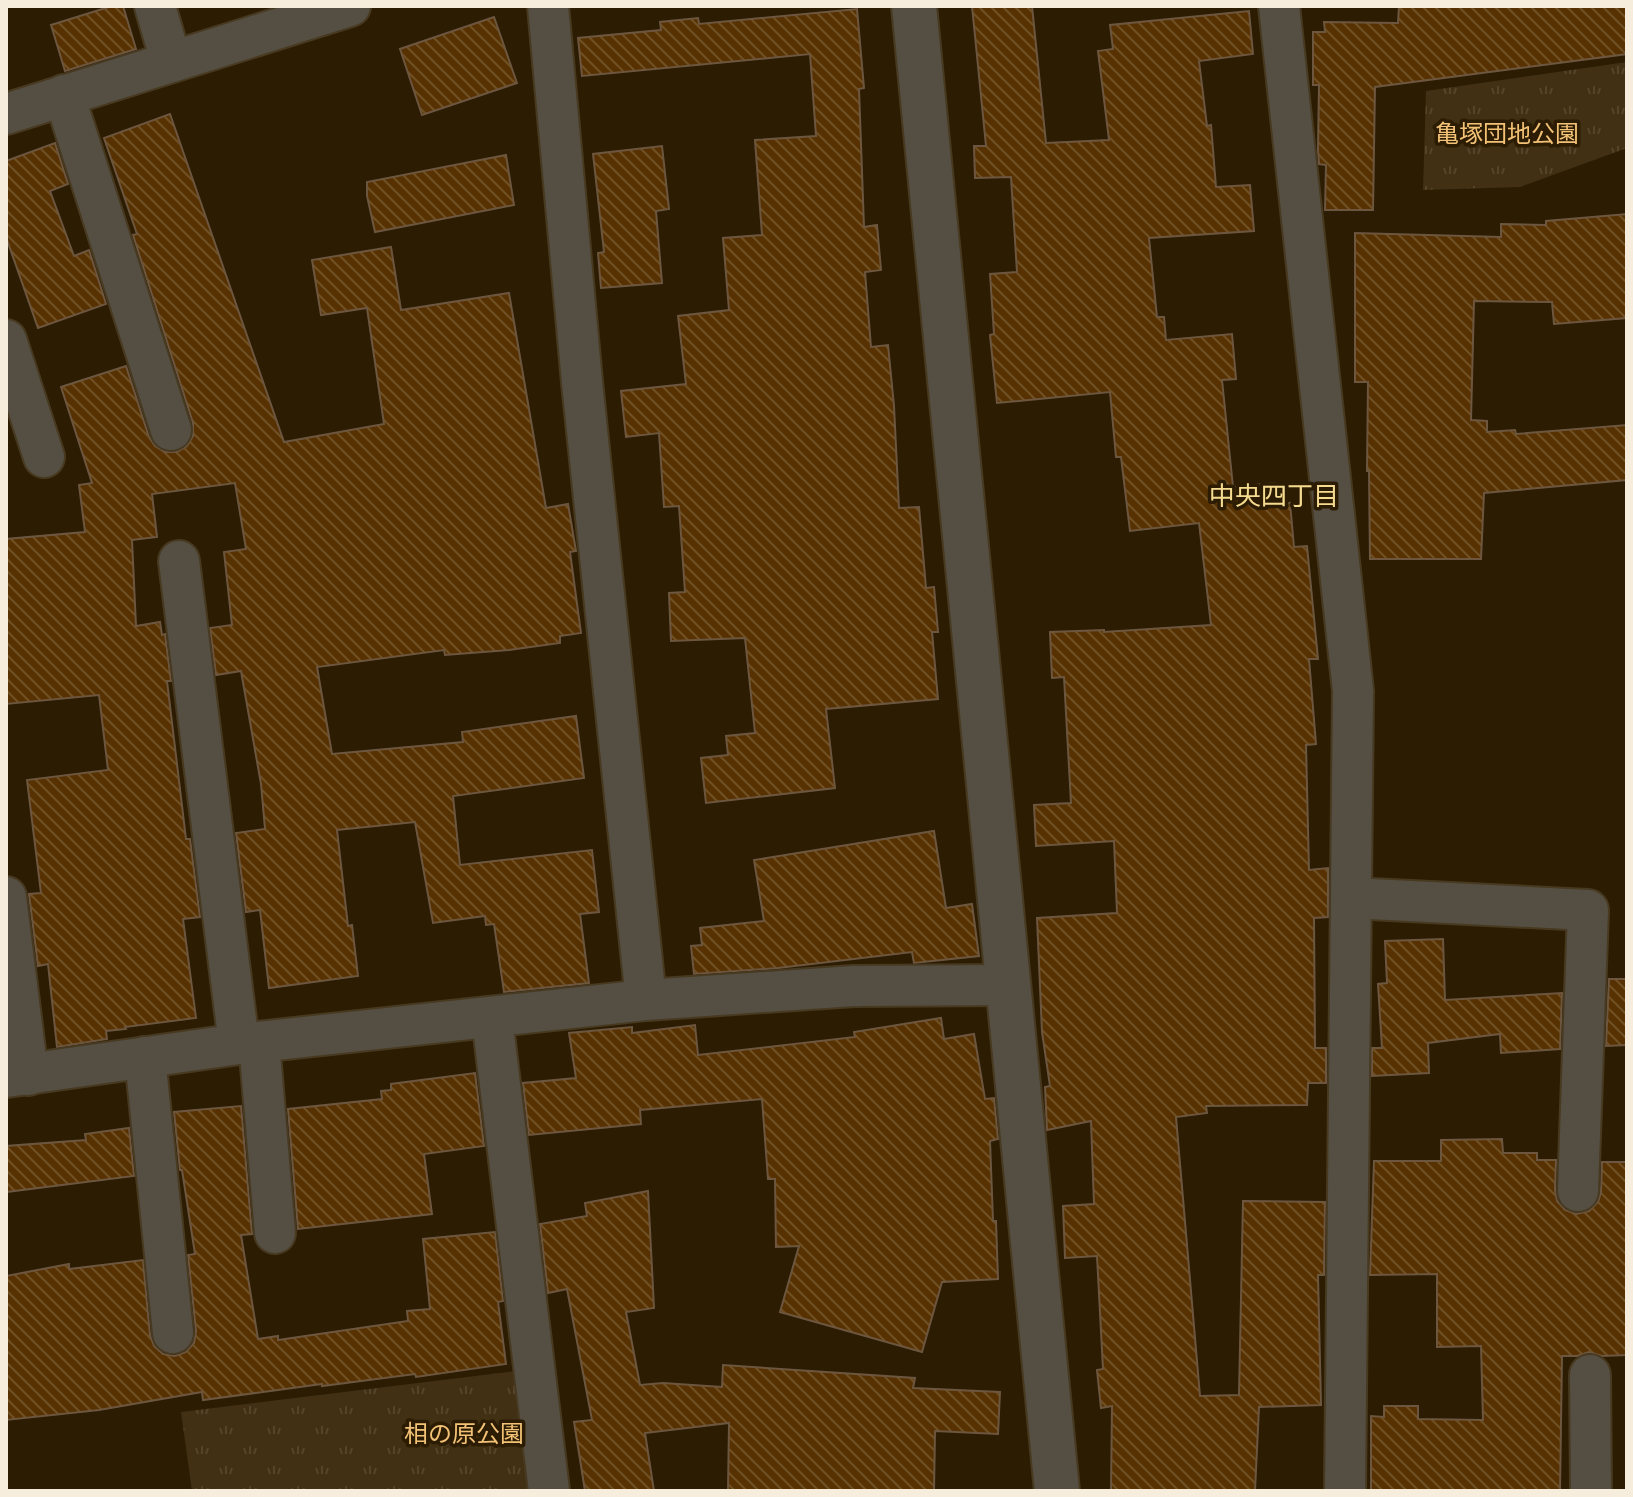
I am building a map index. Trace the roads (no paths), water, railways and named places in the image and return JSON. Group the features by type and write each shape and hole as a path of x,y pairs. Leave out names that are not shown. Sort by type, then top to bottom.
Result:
{"street":[{"path":"155,6 171,61"},
{"path":"6,114 350,6"},
{"path":"548,6 613,696 646,1000"},
{"path":"914,6 1057,1491"},
{"path":"1279,6 1353,691 1345,1491"},
{"path":"64,95 171,430"},
{"path":"6,340 44,457"},
{"path":"179,561 275,1233"},
{"path":"6,897 17,1076 249,1043 646,1000 854,986 1008,985"},
{"path":"1351,898 1588,910 1578,1191"},
{"path":"492,1018 549,1491"},
{"path":"145,1057 173,1333"},
{"path":"1590,1375 1591,1491"}],"district":[{"name":"中央四丁目","path":"1274,496"}],"park label":[{"name":"亀塚団地公園","path":"1507,134"},
{"name":"相の原公園","path":"464,1434"}]}
